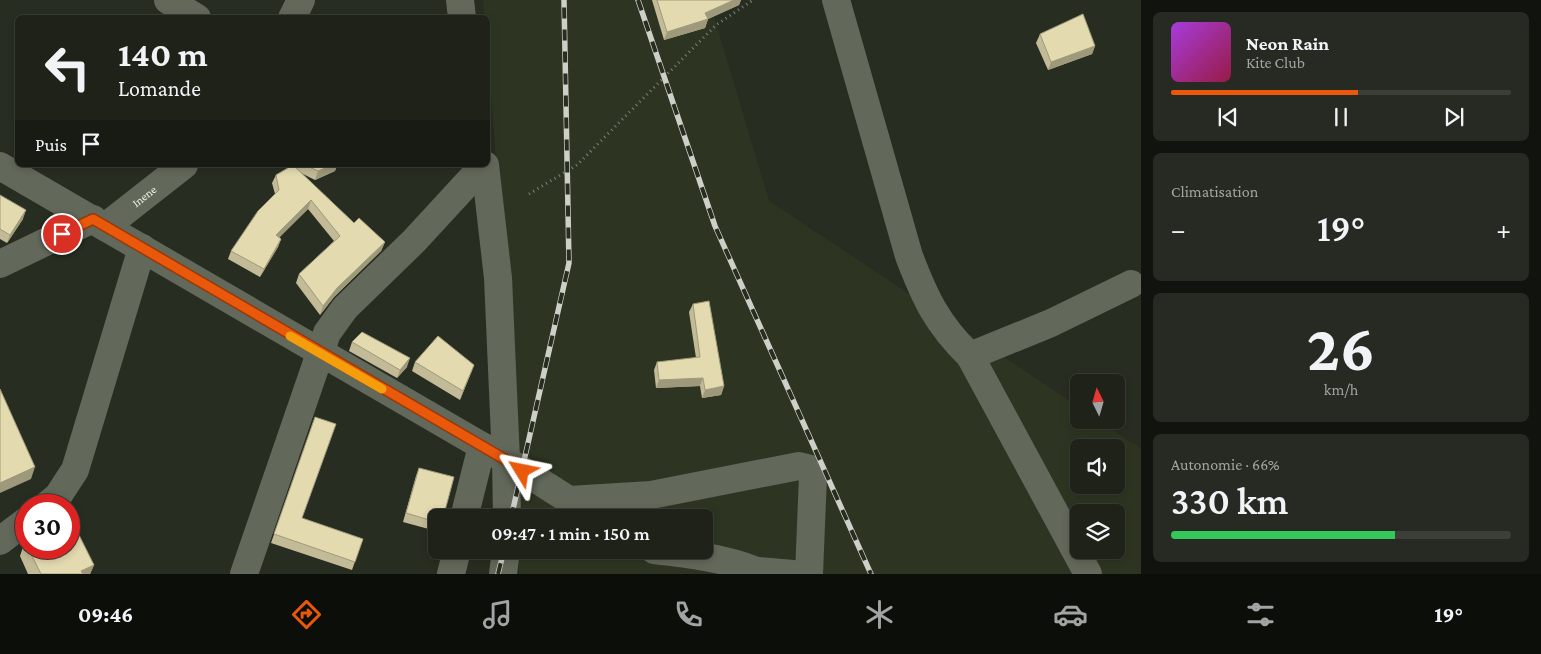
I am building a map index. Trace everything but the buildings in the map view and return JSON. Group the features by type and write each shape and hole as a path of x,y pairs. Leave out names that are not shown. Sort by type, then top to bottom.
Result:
{"street":[{"path":"168,0 192,15"},
{"path":"294,15 301,0"},
{"path":"460,0 462,15"},
{"path":"836,0 912,264 930,308 952,338 970,356 1088,574"},
{"path":"0,166 506,460 578,509 799,466 811,469 814,476 809,574"},
{"name":"Inene","path":"0,264 99,223 181,167"},
{"path":"244,574 328,332 345,308 414,241 482,167"},
{"path":"484,167 498,278 507,509"},
{"path":"59,494 75,470 142,248"},
{"path":"970,356 1051,323 1131,284"},
{"path":"466,509 482,446"},
{"path":"0,541 15,529"},
{"path":"713,557 757,573 793,574"},
{"path":"451,574 455,559"},
{"path":"504,574 505,559"}],"path":[{"path":"529,194 577,165 716,25 753,0"}],"shaded area":[{"path":"483,0 709,0 769,201 1070,401 1070,429 1111,429 1141,449 1141,574 519,574 518,559 713,559 713,509 518,509 514,378 490,84 490,15 484,15"}],"railway":[{"path":"513,509 569,263 564,0"},
{"path":"638,0 715,226 871,574"},
{"path":"498,574 502,559"}],"slow traffic":[{"path":"290,336 382,389"}],"route":[{"path":"62,234 93,219 522,471"}]}
